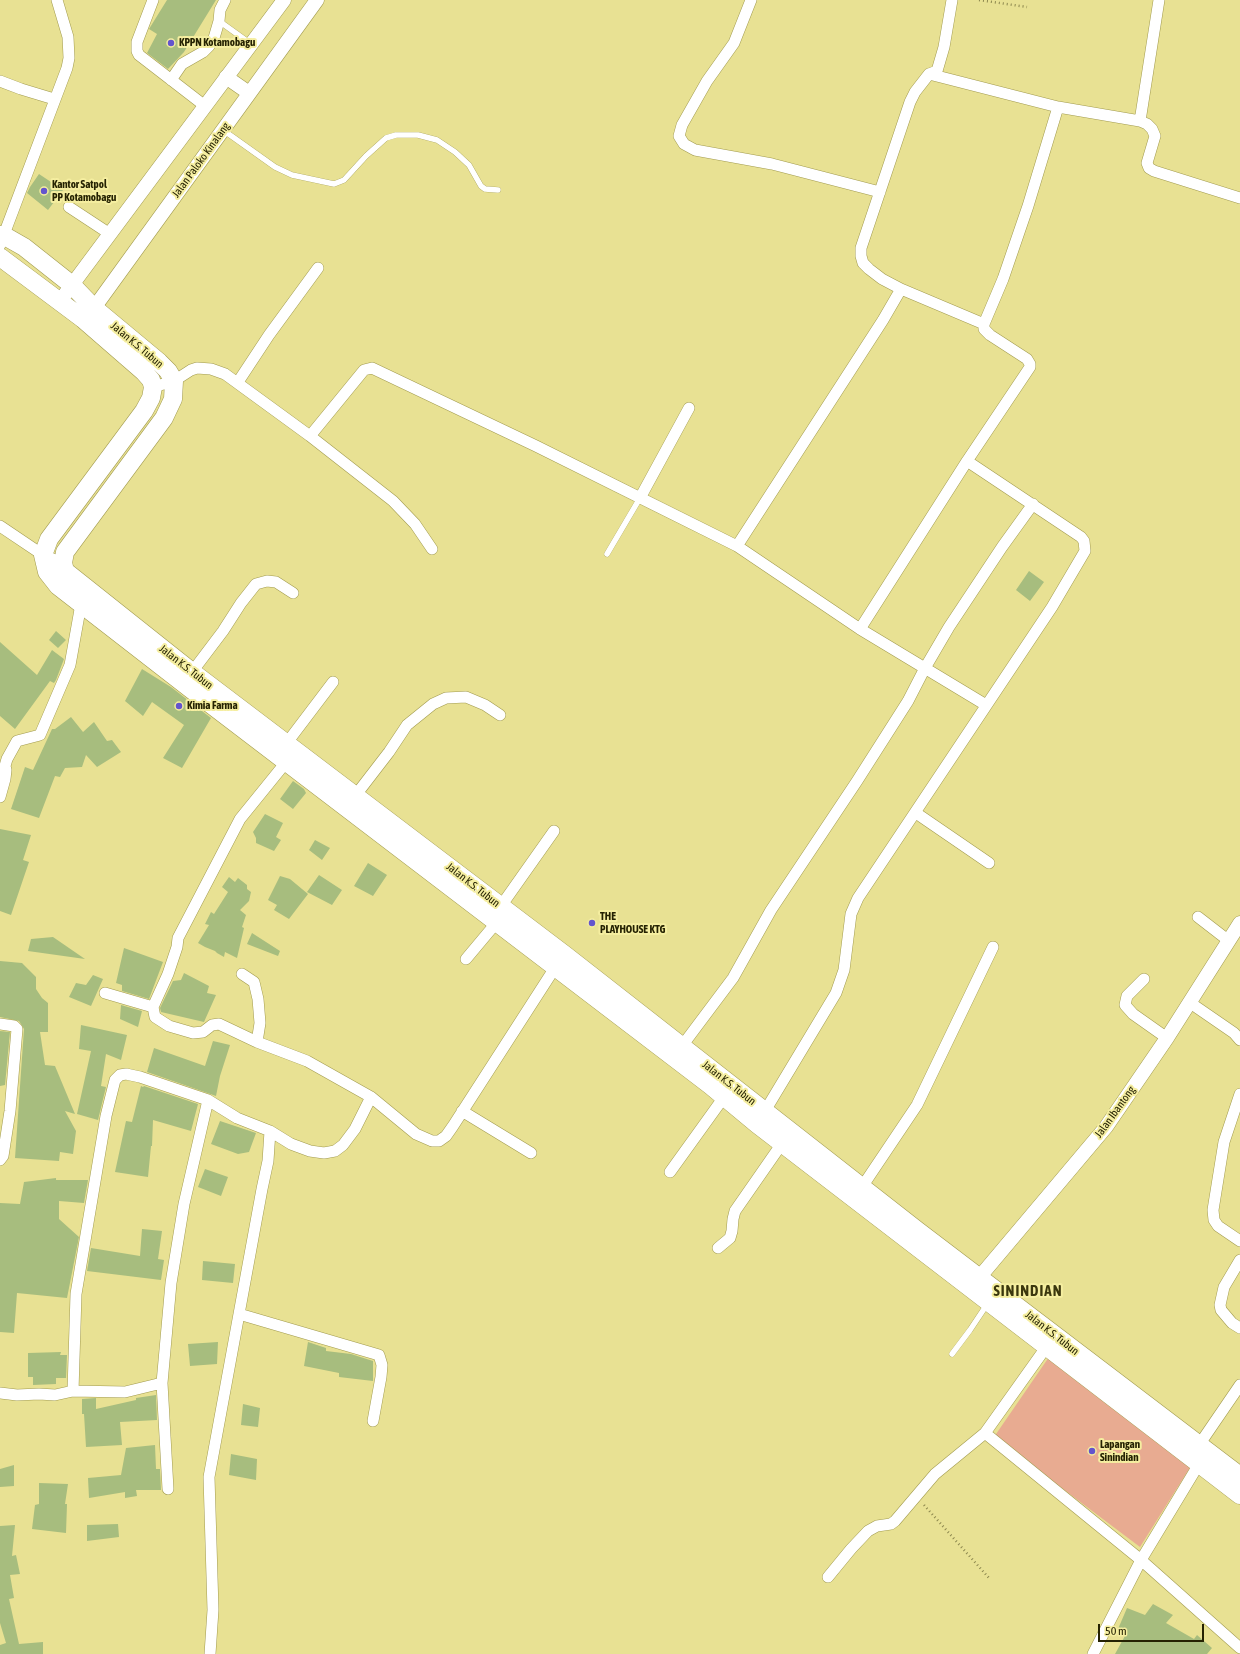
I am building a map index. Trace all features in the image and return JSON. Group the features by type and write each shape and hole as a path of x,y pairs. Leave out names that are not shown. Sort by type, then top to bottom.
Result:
{"highway":[{"name":"Jalan K.S. Tubun","path":"1,238 24,247 72,285 88,314 144,372 151,380 153,387"},
{"name":"Jalan K.S. Tubun","path":"0,257 60,301 88,314 159,362 168,370 174,381"},
{"path":"63,563 65,552 164,418 173,399 174,381"},
{"path":"43,555 49,539 144,411 151,398 153,387"},
{"name":"Jalan K.S. Tubun","path":"43,555 47,572 50,577 81,604 286,752 351,801 560,961 724,1097 761,1118"},
{"name":"Jalan K.S. Tubun","path":"63,563 65,571 76,581 192,672 286,752"},
{"name":"Jalan K.S. Tubun","path":"560,961 682,1046 785,1139 862,1187 975,1282 1202,1454 1240,1495"},
{"name":"Jalan K.S. Tubun","path":"808,1154 911,1243 975,1282 989,1301 1047,1346 1202,1454 1240,1476"}],"street":[{"path":"1,238 63,78 69,58 68,37 57,0"},
{"path":"152,0 137,42 137,51 139,56 205,106"},
{"path":"170,80 182,64 203,52 209,46 214,38 219,21 220,10 225,0"},
{"path":"60,301 284,0"},
{"name":"Jalan Paloko Kinalang","path":"88,314 317,0"},
{"path":"751,0 734,42 707,81 682,125 679,136 684,144 695,150 772,164 880,192"},
{"path":"952,0 944,47 937,71 929,74 915,92 910,102 861,248 861,256 863,263 882,279 901,289 984,324"},
{"path":"1140,121 1159,0"},
{"path":"929,74 1058,107 1140,121 1147,124 1152,129 1155,136 1147,163 1150,168 1154,171 1240,198"},
{"path":"226,77 249,93"},
{"path":"0,81 21,90 54,99"},
{"path":"860,629 967,461 1030,367 1030,364 1026,359 990,335 984,329 984,324 1003,279 1028,206 1058,107"},
{"path":"69,207 110,234"},
{"path":"238,382 318,268"},
{"path":"736,546 883,320 901,289"},
{"path":"153,387 174,381 191,370 197,368 218,371 225,374 310,436 394,501 415,524 432,549"},
{"path":"310,436 364,370 372,368 529,442 736,546 860,629 986,705"},
{"path":"640,498 689,408"},
{"path":"761,1118 836,993 844,970 852,914 858,898 1052,607 1085,551 1084,541 1081,537 967,461"},
{"path":"682,1046 733,978 771,910 899,717 925,668 973,590 1033,504"},
{"path":"0,526 43,555 63,563"},
{"path":"192,672 256,584 267,581 276,582 293,593"},
{"path":"0,797 3,770 7,759 18,741 40,735 48,718 70,665 81,604"},
{"path":"333,682 234,830 178,938 177,947 168,974 153,1007 155,1017 179,1029 193,1033 203,1032 212,1026 219,1024 257,1042 307,1061 371,1097 416,1134 432,1141 439,1141 446,1136 560,961"},
{"path":"351,801 389,752 407,725 433,704 446,698 466,698 485,705 500,715"},
{"path":"916,813 989,863"},
{"path":"466,960 499,914 554,831"},
{"path":"1198,917 1229,940"},
{"name":"Jalan Ibantong","path":"975,1282 1106,1127 1167,1038 1240,923"},
{"path":"862,1187 917,1104 992,947"},
{"path":"242,974 254,982 258,999 260,1023 257,1042"},
{"path":"1144,979 1127,996 1125,1005 1133,1014 1167,1038"},
{"path":"105,993 153,1007"},
{"path":"1189,1002 1234,1033 1240,1040"},
{"path":"0,1024 14,1026 17,1029 10,1111 3,1156 0,1160"},
{"path":"73,1391 76,1294 106,1116 115,1080 120,1075 126,1074 140,1077 208,1100 237,1118 270,1131 290,1144 310,1151 324,1153 335,1151 343,1145 355,1129 371,1097"},
{"path":"1240,1094 1224,1142 1213,1210 1214,1220 1218,1226 1240,1241"},
{"path":"670,1172 724,1097"},
{"path":"168,1489 162,1384 171,1283 184,1204 208,1100"},
{"path":"462,1111 531,1153"},
{"path":"210,1654 213,1610 209,1477 238,1314 268,1161 270,1131"},
{"path":"718,1248 730,1238 735,1211 785,1139"},
{"path":"1240,1260 1224,1287 1220,1305 1221,1310 1232,1323 1240,1328"},
{"path":"238,1314 379,1355 382,1365 381,1377 373,1421"},
{"path":"828,1577 868,1531 877,1526 891,1524 895,1521 935,1474 985,1433 1047,1346"},
{"path":"0,1393 17,1395 55,1395 73,1391 125,1392 162,1384"},
{"path":"1093,1654 1141,1560 1240,1385"},
{"path":"985,1433 1141,1560 1240,1648"}],"lane":[{"path":"219,21 251,44"},
{"path":"222,130 275,167 292,175 334,184 344,180 366,156 386,138 396,135 418,135 437,140 455,152 469,165 481,186 485,189 498,190"},
{"path":"607,554 640,498"},
{"path":"952,1354 989,1301"}],"path":[{"path":"979,0 1027,8"},
{"path":"916,1495 989,1578"}],"shaded area":[{"name":"Lapangan Sinindian","path":"1049,1357 1191,1466 1140,1547 994,1437"}],"building":[{"name":"KPPN Kotamobagu","path":"167,0 216,0 184,52 168,69 147,53 157,34 149,29"},
{"name":"Kantor Satpol PP Kotamobagu","path":"39,174 63,190 48,210 27,193"},
{"path":"1029,571 1044,582 1030,601 1016,590"},
{"path":"56,631 66,640 58,648 49,640"},
{"path":"0,642 37,675 52,650 64,659 54,683 50,681 15,729 0,716"},
{"path":"142,669 171,687 211,718 182,768 163,758 184,725 152,702 143,716 125,701"},
{"path":"71,717 83,732 94,722 107,741 112,740 121,752 97,767 86,755 82,767 65,768 60,777 55,776 39,818 11,809 25,767 33,770 52,729 55,729"},
{"path":"293,781 304,789 306,793 293,809 280,799"},
{"path":"265,814 283,823 276,837 281,840 274,851 256,843 256,838 253,832"},
{"path":"0,829 31,835 23,860 29,862 11,915 0,911"},
{"path":"315,840 330,848 322,860 309,850"},
{"path":"368,863 387,875 373,896 354,886"},
{"path":"319,875 342,890 332,905 307,892"},
{"path":"280,876 290,879 308,894 289,919 274,910 277,905 268,900"},
{"path":"229,877 235,882 238,878 247,885 247,889 251,892 249,901 240,910 246,915 242,927 244,928 237,958 225,952 224,957 198,943 209,925 205,924 211,912 214,914 228,892 222,887"},
{"path":"252,933 280,951 278,956 247,944"},
{"path":"53,937 85,959 28,951 31,939"},
{"path":"124,948 163,962 149,999 122,991 122,985 116,983"},
{"path":"0,961 22,963 36,977 36,989 42,998 48,1003 48,1032 40,1032 45,1065 55,1066 75,1114 65,1111 76,1131 73,1154 60,1152 59,1161 15,1158 24,1029 19,1021 0,1017"},
{"path":"184,973 209,986 207,993 216,995 204,1022 161,1012 160,1008 173,981 181,980"},
{"path":"93,975 103,979 91,1006 69,997 76,983 86,985"},
{"path":"121,1005 142,1011 138,1027 120,1019"},
{"path":"81,1025 127,1035 121,1060 106,1054 101,1086 106,1087 98,1120 77,1114 91,1051 79,1049"},
{"path":"0,1031 10,1032 5,1085 0,1086"},
{"path":"213,1041 230,1045 220,1076 216,1096 147,1072 154,1048 205,1066"},
{"path":"141,1086 198,1104 191,1131 153,1120 152,1146 148,1177 115,1172 126,1121 132,1122"},
{"path":"220,1121 256,1133 249,1152 238,1154 211,1144"},
{"path":"205,1169 228,1177 221,1196 198,1187"},
{"path":"56,1178 56,1180 88,1180 84,1203 59,1201 59,1219 79,1237 67,1298 17,1293 14,1333 0,1332 0,1203 20,1204 24,1182"},
{"path":"142,1229 162,1231 158,1259 164,1260 161,1280 87,1271 91,1248 140,1256"},
{"path":"203,1261 235,1264 233,1283 202,1280"},
{"path":"218,1342 217,1364 190,1366 188,1344"},
{"path":"308,1342 326,1348 326,1351 351,1354 373,1361 373,1381 339,1377 339,1373 304,1366"},
{"path":"61,1352 60,1355 67,1355 66,1378 56,1378 56,1384 33,1385 33,1377 28,1377 28,1353"},
{"path":"156,1395 157,1420 120,1422 122,1445 86,1447 84,1414 82,1414 82,1399 96,1398 96,1409 136,1400 136,1398"},
{"path":"243,1404 260,1408 258,1427 241,1425"},
{"path":"155,1445 156,1469 160,1469 161,1490 136,1490 137,1496 125,1498 125,1492 89,1498 88,1478 121,1475 126,1448"},
{"path":"231,1454 257,1459 256,1480 229,1475"},
{"path":"14,1465 14,1486 0,1487 0,1469"},
{"path":"39,1483 68,1484 65,1504 67,1504 66,1533 32,1529 35,1505 39,1504"},
{"path":"118,1524 119,1537 87,1541 87,1525"},
{"path":"15,1525 12,1556 16,1555 20,1574 10,1575 14,1598 9,1599 19,1644 43,1642 43,1654 0,1654 0,1645 6,1643 0,1623 0,1526"},
{"path":"1153,1604 1173,1615 1166,1623 1194,1639 1197,1635 1212,1648 1207,1654 1115,1654 1126,1634 1118,1629 1127,1608 1145,1615"}],"place":[{"name":"KPPN Kotamobagu","path":"171,43"},
{"name":"Kantor Satpol PP Kotamobagu","path":"44,191"},
{"name":"Kimia Farma","path":"179,706"},
{"name":"THE PLAYHOUSE KTG","path":"592,923"},
{"name":"Lapangan Sinindian","path":"1092,1451"}],"district":[{"name":"SININDIAN","path":"1028,1291"}]}
